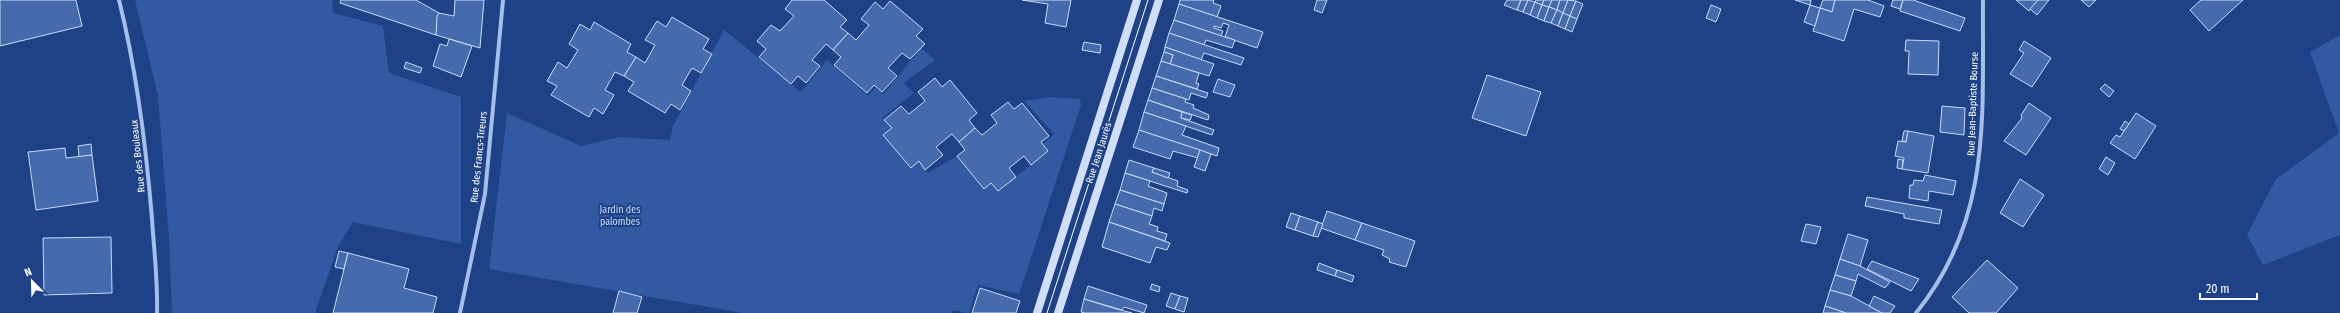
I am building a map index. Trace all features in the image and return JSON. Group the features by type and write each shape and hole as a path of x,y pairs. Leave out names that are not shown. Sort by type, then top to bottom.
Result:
{"main road":[{"name":"Rue Jean Jaurès","path":"1037,313 1137,0"},
{"name":"Rue Jean Jaurès","path":"1058,313 1159,0"}],"street":[{"name":"Rue des Bouleaux","path":"119,0 132,59 145,138 156,274 157,313"},
{"name":"Rue des Francs-Tireurs","path":"460,313 485,194 503,0"},
{"name":"Rue Jean-Baptiste Bourse","path":"1916,313 1934,289 1952,258 1967,220 1975,187 1982,131 1983,0"}],"green space":[{"path":"135,0 332,0 333,13 383,26 389,73 461,97 461,244 353,222 339,244 315,313 172,313 169,238 158,96"},
{"name":"Jardin des palombes","path":"724,30 801,92 827,60 868,96 875,88 884,94 921,48 935,60 904,83 914,93 882,118 892,128 884,135 910,168 919,161 928,173 957,156 984,188 991,183 998,191 1048,151 1043,144 1054,134 1024,101 1049,97 1080,99 1081,105 1019,294 978,285 969,313 953,310 952,313 743,313 489,269 507,113 581,146 620,137 670,140 673,126"},
{"path":"2340,35 2340,235 2263,265 2247,235 2276,179 2339,133 2310,52"}],"building":[{"path":"0,0 76,0 82,26 0,46"},
{"path":"341,0 416,0 439,13 436,35 340,3"},
{"path":"455,0 484,0 480,48 436,35 437,16 439,13 454,16"},
{"path":"792,0 824,0 847,20 840,27 848,33 833,50 826,44 812,60 820,66 806,83 798,76 791,84 759,57 766,49 757,41 771,25 780,31 794,16 785,9"},
{"path":"1022,0 1071,0 1066,27 1045,23 1048,4"},
{"path":"1180,0 1214,0 1213,3 1221,6 1217,17 1179,4"},
{"path":"1317,0 1327,0 1322,13 1314,10"},
{"path":"1507,0 1521,0 1517,10 1504,5"},
{"path":"1521,0 1528,0 1523,12 1517,10"},
{"path":"1528,0 1535,2 1530,15 1523,12"},
{"path":"1536,0 1544,0 1542,5 1535,2"},
{"path":"1544,0 1552,0 1549,7 1542,5"},
{"path":"1552,0 1560,0 1557,10 1549,7"},
{"path":"1560,0 1568,0 1563,13 1557,10"},
{"path":"1568,0 1576,1 1570,16 1563,13"},
{"path":"1795,0 1811,0 1810,5"},
{"path":"1823,0 1835,0 1832,12 1820,8"},
{"path":"1835,0 1868,0 1884,6 1880,17 1854,9 1844,41 1813,31 1820,8 1832,12"},
{"path":"1893,0 1903,0 1900,9 1891,6"},
{"path":"1903,0 1913,0 1965,18 1960,31 1900,11"},
{"path":"2016,0 2038,0 2029,11"},
{"path":"2038,0 2049,0 2037,15 2030,9"},
{"path":"2081,0 2096,0 2089,7"},
{"path":"2201,0 2243,0 2209,31 2190,10"},
{"path":"890,1 923,29 916,36 925,44 910,59 902,53 888,68 897,76 882,92 874,85 867,93 834,65 841,57 833,50 848,33 856,40 869,25 861,19 875,2 883,9"},
{"path":"1576,1 1583,4 1577,19 1570,16"},
{"path":"1535,2 1542,5 1537,18 1530,15"},
{"path":"1179,4 1263,32 1257,48 1225,37 1229,25 1223,23 1221,28 1214,26 1214,28 1223,31 1221,36 1174,20"},
{"path":"1542,5 1549,7 1544,21 1537,18"},
{"path":"1711,5 1721,9 1716,22 1706,18"},
{"path":"1810,5 1820,8 1815,26 1804,22"},
{"path":"1549,7 1557,10 1551,23 1544,21"},
{"path":"1557,10 1563,13 1558,26 1551,23"},
{"path":"1563,13 1570,16 1565,29 1558,26"},
{"path":"1570,16 1577,19 1572,32 1565,29"},
{"path":"672,17 709,39 703,49 712,54 701,73 692,68 682,85 691,91 680,110 671,104 665,113 628,91 634,82 624,76 636,57 645,63 655,45 645,40 657,21 666,27"},
{"path":"1174,20 1235,40 1232,48 1206,40 1204,45 1169,33"},
{"path":"594,22 631,44 627,52 636,57 624,76 615,72 605,90 614,95 603,114 594,108 589,117 551,95 557,86 547,81 558,62 567,68 578,50 569,44 580,24 590,30"},
{"path":"1169,33 1244,58 1241,65 1204,53 1201,60 1165,47"},
{"path":"449,39 472,46 461,77 433,66 440,44 447,46"},
{"path":"1906,40 1939,41 1938,75 1908,74 1909,51 1905,51"},
{"path":"2024,41 2051,58 2032,87 2010,74 2024,53 2019,50"},
{"path":"1084,42 1101,45 1100,53 1082,50"},
{"path":"1165,47 1214,64 1209,76 1170,64 1173,55 1164,52"},
{"path":"1164,52 1173,55 1170,64 1161,61"},
{"path":"1161,61 1199,73 1196,83 1199,84 1197,89 1156,76"},
{"path":"406,62 422,68 420,73 404,68"},
{"path":"1487,75 1541,92 1526,136 1472,118"},
{"path":"1156,76 1208,93 1206,98 1191,93 1189,100 1152,88"},
{"path":"935,78 942,87 950,80 977,113 969,120 975,128 959,142 952,134 936,147 943,155 925,170 919,161 911,168 883,135 892,128 884,120 901,106 909,114 925,101 918,92"},
{"path":"1218,79 1235,85 1230,97 1213,92"},
{"path":"2105,84 2114,91 2109,97 2100,89"},
{"path":"1152,88 1186,99 1185,102 1194,105 1193,108 1209,115 1208,120 1148,100"},
{"path":"1148,100 1182,112 1181,118 1214,130 1212,135 1144,112"},
{"path":"1008,102 1014,109 1022,103 1049,136 1041,142 1048,151 1031,165 1024,156 1009,168 1016,177 998,191 991,183 984,189 957,156 965,150 959,142 975,128 982,135 997,123 991,115"},
{"path":"2029,103 2051,118 2026,155 2004,141 2022,118 2021,115"},
{"path":"1942,106 1965,108 1964,135 1940,132"},
{"path":"1144,112 1186,126 1182,135 1219,148 1217,156 1139,130"},
{"path":"1182,112 1192,115 1190,120 1181,118"},
{"path":"2136,113 2156,126 2135,159 2110,143 2116,135 2120,137"},
{"path":"2125,121 2129,124 2124,131 2120,129"},
{"path":"1139,130 1200,150 1198,158 1173,151 1170,159 1133,147"},
{"path":"1904,131 1908,131 1906,142 1902,141"},
{"path":"1908,131 1934,136 1928,173 1902,169 1904,158 1895,156 1898,141 1906,142"},
{"path":"91,144 92,155 79,157 78,146"},
{"path":"65,148 66,158 92,155 98,201 36,210 28,152"},
{"path":"1200,150 1211,154 1205,171 1194,167"},
{"path":"2106,157 2115,163 2108,175 2099,169"},
{"path":"1898,159 1903,160 1902,169 1897,168"},
{"path":"1129,160 1154,168 1152,172 1178,181 1177,186 1188,190 1187,193 1125,173"},
{"path":"1154,168 1170,173 1168,178 1152,172"},
{"path":"1125,173 1150,181 1148,186 1167,193 1164,204 1120,190"},
{"path":"1925,175 1956,181 1953,195 1929,191 1928,201 1909,198 1910,185 1913,185 1914,180 1923,181"},
{"path":"2020,179 2044,195 2023,227 2000,213"},
{"path":"1120,190 1164,204 1162,211 1154,208 1152,216 1115,204"},
{"path":"1867,197 1942,210 1939,224 1904,218 1904,214 1865,206"},
{"path":"1115,204 1152,216 1149,224 1158,227 1157,231 1167,234 1165,241 1109,222"},
{"path":"1327,211 1362,223 1355,240 1321,228"},
{"path":"1291,213 1300,216 1295,230 1286,227"},
{"path":"1300,216 1318,222 1313,236 1295,230"},
{"path":"1109,222 1170,243 1167,250 1156,247 1150,263 1102,247"},
{"path":"1318,222 1323,224 1318,237 1313,236"},
{"path":"1362,223 1415,241 1406,267 1389,262 1390,259 1382,255 1384,250 1355,240"},
{"path":"1806,224 1821,227 1816,244 1801,241"},
{"path":"1848,234 1868,240 1860,266 1840,259"},
{"path":"111,237 112,293 44,295 43,238"},
{"path":"339,251 348,253 344,269 335,267"},
{"path":"348,253 409,269 404,288 437,297 433,313 333,313"},
{"path":"1840,259 1860,266 1890,282 1885,288 1858,274 1856,281 1835,275"},
{"path":"1987,260 2018,288 1996,313 1969,313 1952,297"},
{"path":"1872,261 1919,279 1911,291 1867,269"},
{"path":"1319,263 1337,270 1335,276 1317,270"},
{"path":"1337,270 1354,276 1352,282 1335,276"},
{"path":"1835,275 1856,281 1851,296 1830,290"},
{"path":"1152,284 1160,287 1159,292 1150,289"},
{"path":"1088,286 1147,305 1144,313 1124,307 1122,310 1084,299"},
{"path":"980,288 1020,301 1016,313 972,313"},
{"path":"1830,290 1851,296 1882,313 1846,313 1825,306"},
{"path":"619,291 642,297 637,313 613,313"},
{"path":"1171,293 1180,296 1175,309 1166,306"},
{"path":"1180,296 1188,298 1184,312 1175,309"},
{"path":"1874,296 1895,306 1890,313 1882,313 1869,306"},
{"path":"1084,299 1113,308 1132,313 1081,312"},
{"path":"1825,306 1846,313 1823,313"}],"tram line":[{"path":"1047,313 1148,0"}]}
